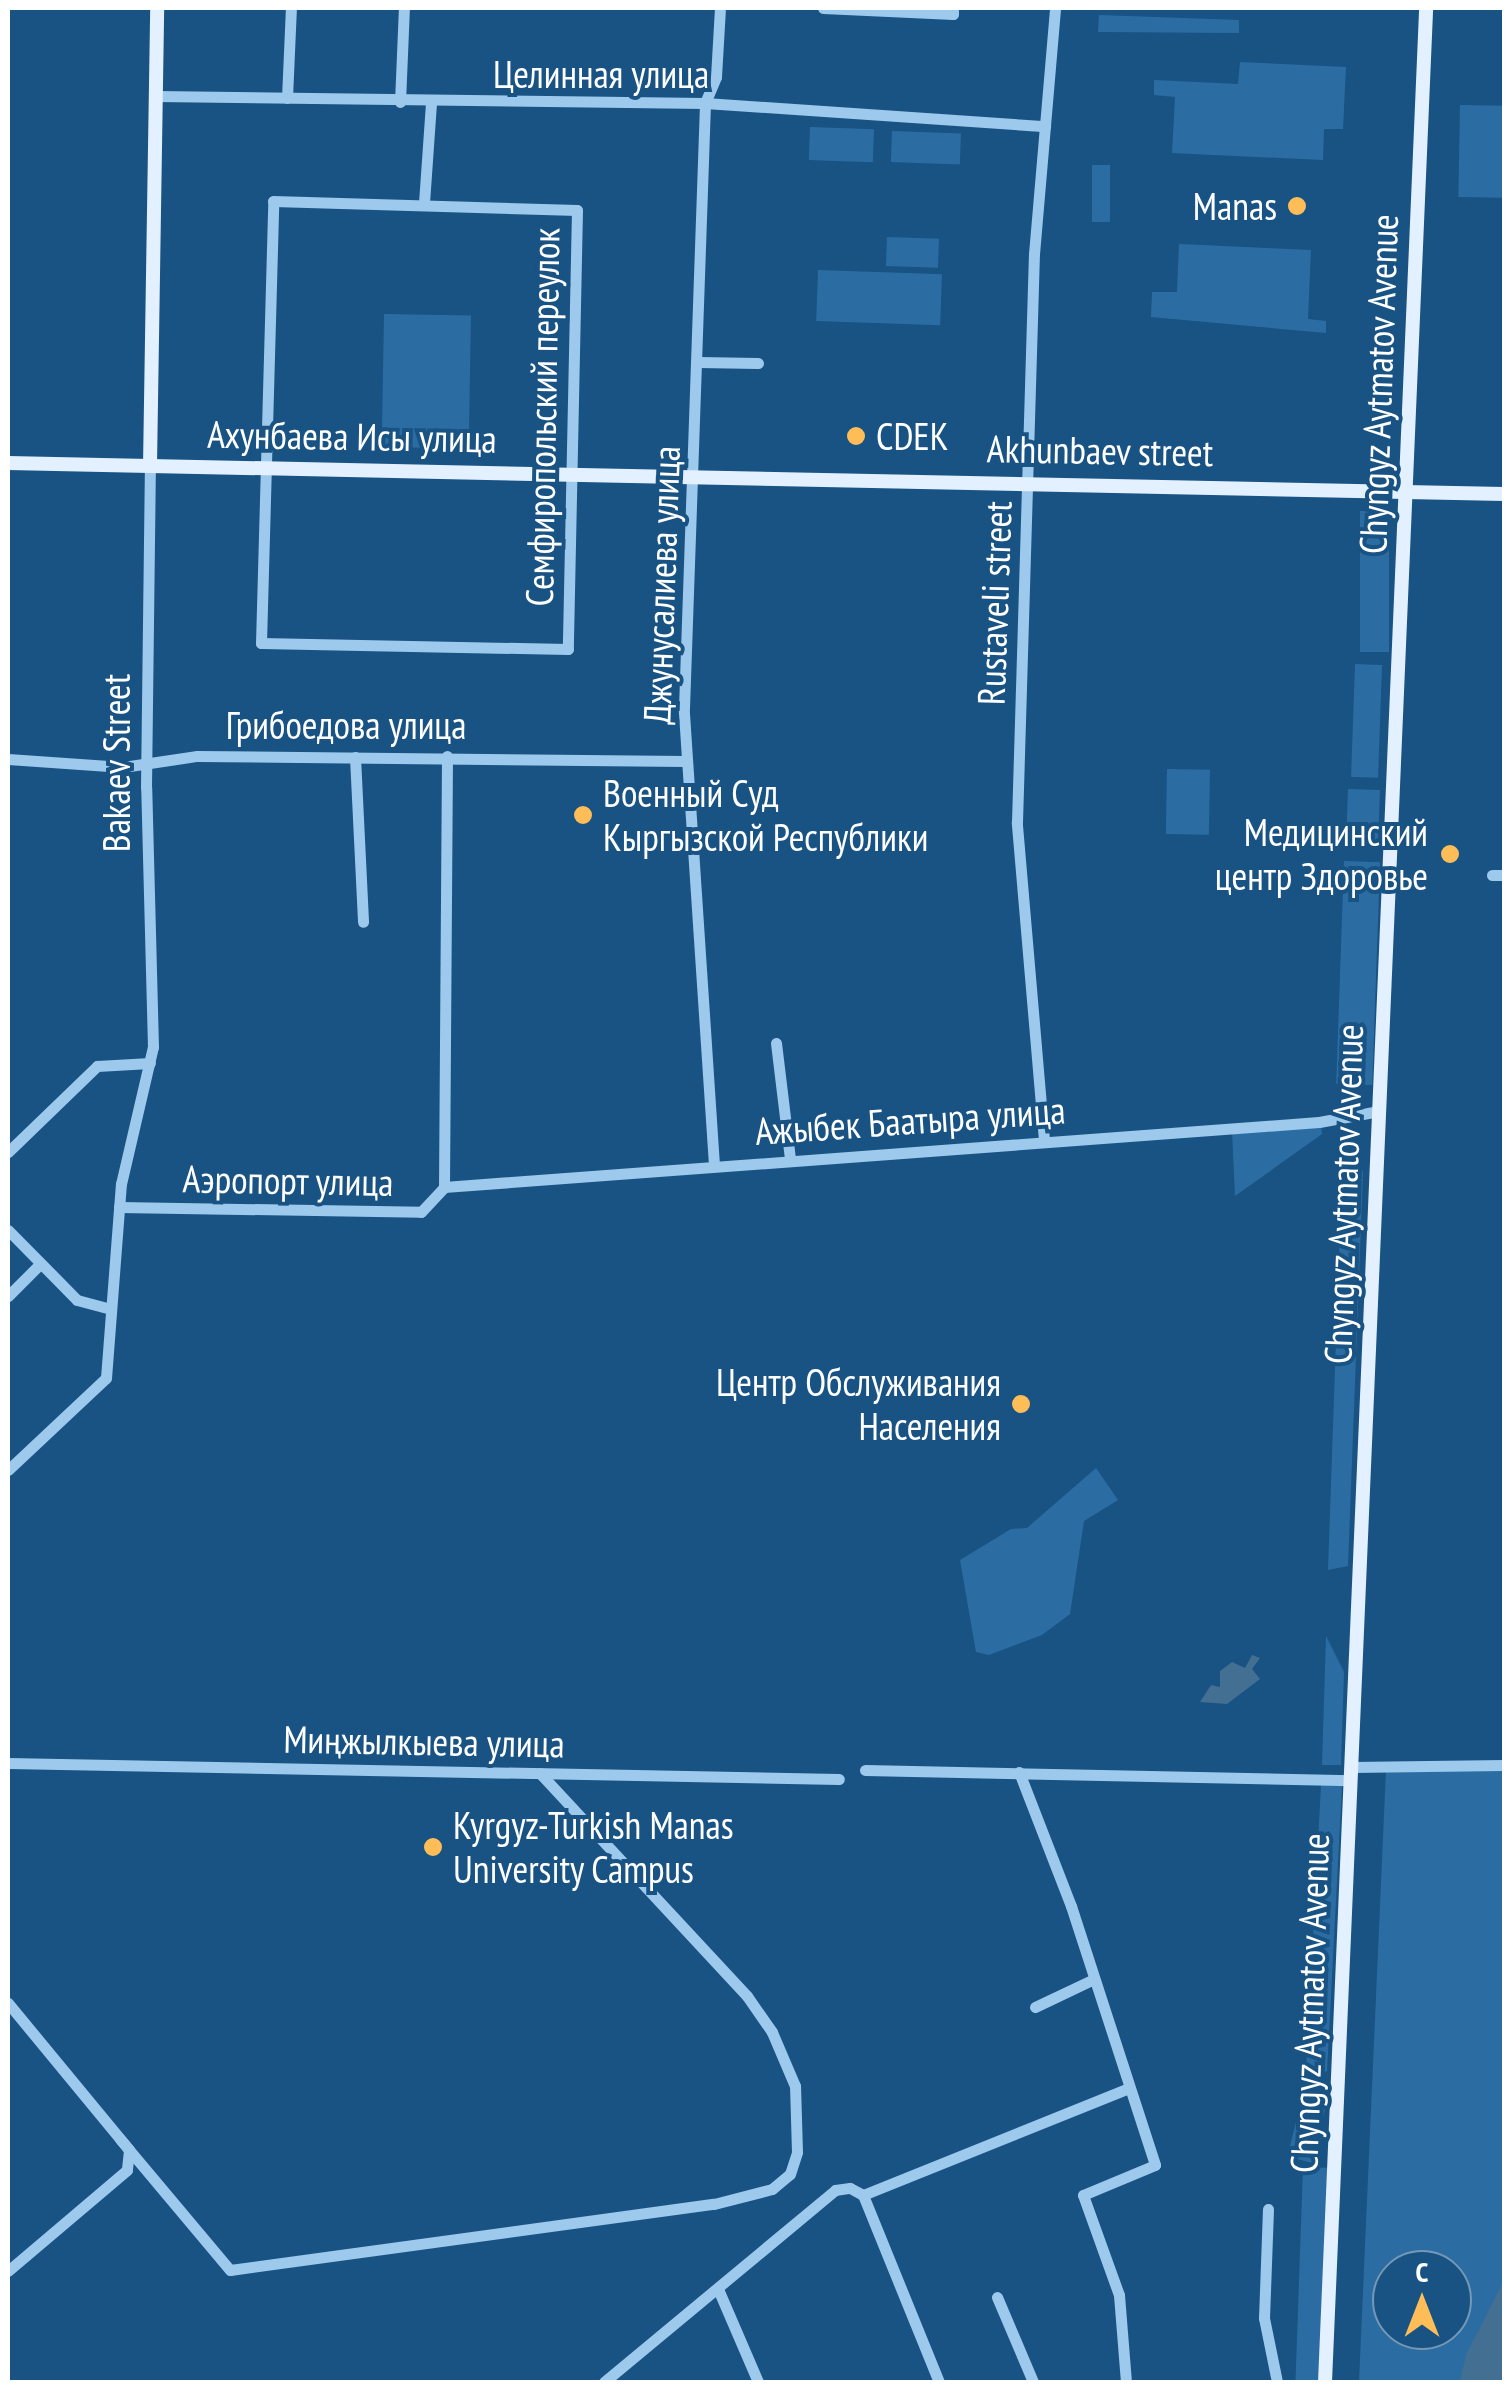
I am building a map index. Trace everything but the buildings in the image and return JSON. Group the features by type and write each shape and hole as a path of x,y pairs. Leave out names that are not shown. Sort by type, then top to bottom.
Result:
{"main road":[{"name":"Bakaev Street","path":"150,466 157,8"},
{"name":"Chyngyz Aytmatov Avenue","path":"1326,2382 1426,8"},
{"name":"Ахунбаева Исы улица","path":"8,463 694,473"},
{"name":"Akhunbaev street","path":"694,473 1504,494"}],"street":[{"path":"287,98 290,8"},
{"path":"400,102 404,8"},
{"name":"Джунусалиева улица","path":"714,1165 685,761 705,103 716,77 720,8"},
{"path":"824,8 953,14 953,8"},
{"name":"Rustaveli street","path":"1044,1140 1018,822 1034,254 1056,8"},
{"name":"Целинная улица","path":"156,96 430,103 705,103 1045,126"},
{"path":"424,203 430,103"},
{"name":"Семфиропольский переулок","path":"274,201 424,203 578,210 568,649 261,643 274,201"},
{"path":"698,362 758,363"},
{"name":"Bakaev Street","path":"8,1470 106,1378 119,1207 150,1063 154,967 148,764 150,466"},
{"name":"Грибоедова улица","path":"8,759 148,764 197,756 685,761"},
{"path":"355,756 363,922"},
{"path":"444,1187 447,756"},
{"path":"776,1043 790,1159"},
{"path":"8,1152 96,1066 150,1063"},
{"name":"Ажыбек Баатыра улица","path":"444,1187 1319,1122 1379,1111"},
{"name":"Аэропорт улица","path":"119,1207 421,1212 444,1187"},
{"path":"8,1230 76,1300 110,1309"},
{"path":"8,1296 40,1264"},
{"name":"Миңжылкыева улица","path":"8,1763 839,1779"},
{"path":"865,1770 1352,1773 1504,1765"},
{"path":"1019,1772 1094,1978 1155,2165 1083,2195 1119,2295 1126,2382"},
{"path":"8,2004 230,2270 714,2204 772,2189 790,2174 797,2152 795,2086 772,2032 747,1996 540,1773"},
{"path":"1036,2007 1094,1978"},
{"path":"863,2195 1129,2088"},
{"path":"8,2271 127,2170 129,2150 120,2139"},
{"path":"604,2382 835,2190 850,2188 863,2195 940,2382"},
{"path":"1268,2209 1264,2318 1277,2382"},
{"path":"718,2288 758,2382"},
{"path":"997,2297 1033,2382"}],"shaded area":[{"path":"1099,15 1239,20 1239,33 1098,32"},
{"path":"1240,62 1346,67 1343,129 1324,129 1323,160 1172,153 1175,97 1154,95 1154,80 1238,84"},
{"path":"1460,105 1504,106 1502,198 1458,197"},
{"path":"810,127 874,129 873,162 809,160"},
{"path":"892,131 961,133 960,164 891,162"},
{"path":"1092,165 1110,165 1110,222 1092,222"},
{"path":"887,237 939,239 938,268 886,266"},
{"path":"1179,244 1311,250 1308,319 1326,321 1326,333 1151,317 1152,292 1177,292"},
{"path":"818,270 942,274 940,325 816,321"},
{"path":"384,314 471,316 469,448 382,447"},
{"path":"1360,511 1389,511 1389,652 1360,652"},
{"path":"1355,664 1382,665 1378,778 1351,777"},
{"path":"1167,769 1210,770 1209,835 1166,834"},
{"path":"1348,789 1380,790 1378,844 1346,843"},
{"path":"1344,861 1380,862 1372,1085 1336,1084"},
{"path":"1321,1126 1322,1134 1235,1196 1232,1131"},
{"path":"1357,1161 1363,1172 1348,1566 1328,1570 1342,1168"},
{"path":"1096,1468 1118,1500 1084,1521 1070,1614 1042,1635 989,1655 976,1652 960,1560 1011,1529 1027,1528"},
{"path":"1326,1636 1344,1672 1341,1765 1322,1765"},
{"path":"1252,1655 1260,1658 1252,1669 1260,1679 1227,1704 1200,1702 1211,1685 1220,1687 1220,1671 1232,1662 1245,1668"},
{"path":"1504,1768 1504,2382 1359,2382 1386,1770"},
{"path":"1321,1785 1342,1786 1327,2072 1306,2071"},
{"path":"1307,2078 1331,2084 1312,2163 1287,2157"},
{"path":"1303,2167 1328,2168 1321,2382 1295,2382"},
{"path":"1504,2280 1504,2382 1460,2382 1472,2343"}],"place":[{"name":"Manas","path":"1297,206"},
{"name":"CDEK","path":"856,436"},
{"name":"Военный Суд Кыргызской Республики","path":"583,815"},
{"name":"Медицинский центр Здоровье","path":"1450,854"},
{"name":"Центр Обслуживания Населения","path":"1021,1404"},
{"name":"Kyrgyz-Turkish Manas University Campus","path":"433,1847"}]}
